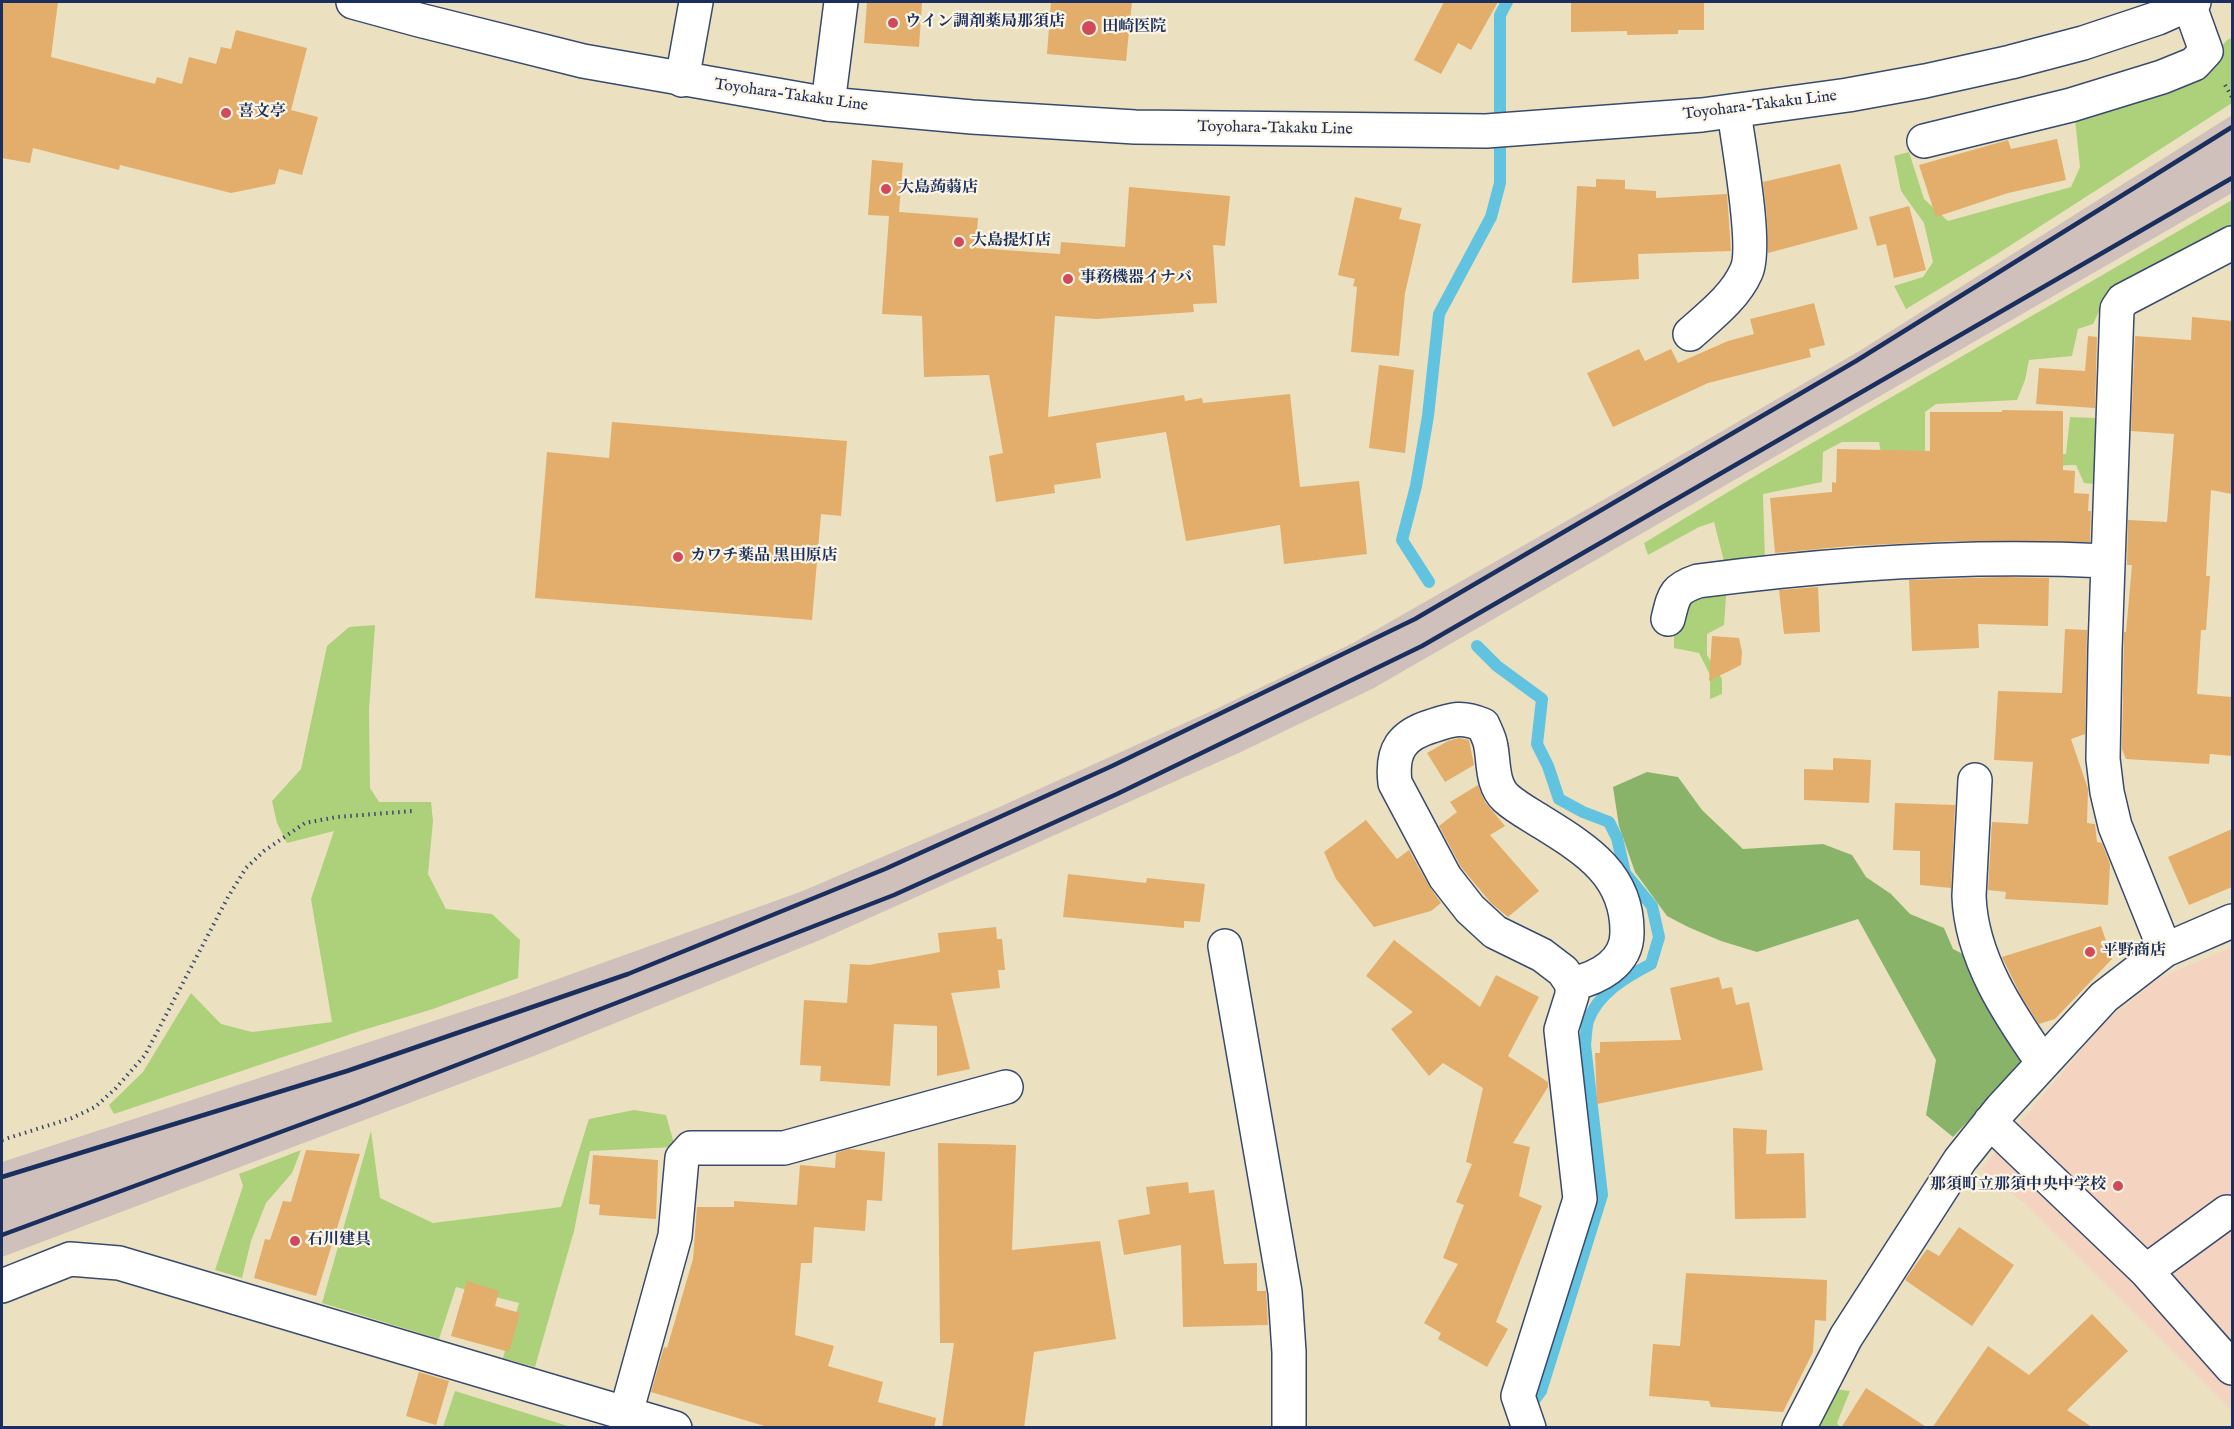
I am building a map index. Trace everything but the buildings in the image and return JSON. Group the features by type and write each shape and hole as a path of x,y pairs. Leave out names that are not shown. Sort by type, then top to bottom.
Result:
{"main road":[{"name":"Toyohara-Takaku Line","path":"353,2 583,62 828,104 972,117 1135,127 1486,131 1702,115 1859,93 2011,62 2083,43 2158,18 2192,3"},
{"path":"682,80 696,2"},
{"path":"828,104 841,2"},
{"path":"1924,141 2071,105 2162,77 2194,64 2206,51 2192,3"},
{"path":"1690,334 1718,309 1738,286 1748,270 1751,247 1734,111"},
{"path":"2165,950 2115,826 2107,792 2103,759 2117,309 2123,300 2232,243"},
{"path":"1668,619 1674,596 1681,587 1708,579 1868,563 1924,560 2046,558 2108,561"},
{"path":"1529,1428 1518,1396 1580,1199 1562,1030 1572,995 1572,984 1563,971 1542,955 1495,932 1470,909 1445,877 1395,783 1393,769 1396,758 1402,744 1414,731 1450,720 1467,718 1483,725 1491,744 1495,778 1505,797 1579,845 1612,877 1627,916 1627,942 1611,968 1590,979 1572,984"},
{"path":"1975,780 1969,896 1974,932 1996,988 2016,1024 2043,1063"},
{"path":"1799,1428 1846,1337 1960,1160 1990,1122 2104,997 2165,950 2232,921"},
{"path":"1225,946 1285,1292 1289,1352 1289,1428"},
{"path":"608,1415 675,1236 682,1158 690,1148 784,1148 1006,1087"},
{"path":"1990,1122 2146,1270 2232,1368"},
{"path":"2146,1270 2227,1212"},
{"path":"2,1286 70,1259 119,1263 608,1415 675,1428"}],"path":[{"path":"2,1140 72,1118 95,1107 115,1089 145,1055 228,897 246,868 264,851 305,824 337,817 413,811"}],"shaded area":[{"path":"2232,115 2232,193 1374,688 1243,751 820,940 539,1054 2,1257 2,1162 513,995 800,892 997,808 1218,708 1353,643 1861,350"},
{"name":"那須町立那須中央中学校","path":"2232,947 2232,1411 2024,1203 1981,1169 2105,1022 2159,978"}],"green space":[{"path":"2232,38 2232,103 1997,254 1906,309 1894,286 1923,277 1933,262 1924,223 1901,191 1894,156 1909,152 1924,199 1948,221 2071,187 2080,167 2075,119 2200,72 2227,40"},
{"path":"2232,200 2232,230 2103,303 2093,324 2078,329 2072,356 2029,360 2025,380 2017,400 1936,404 1925,412 1925,453 2012,456 2066,454 2070,417 2096,418 2094,484 2084,483 2076,465 1884,470 1879,442 1842,442 1823,452 1822,482 1763,494 1765,562 1726,569 1714,522 1699,527 1648,555 1644,543 1743,483"},
{"path":"1727,583 1724,625 1707,634 1707,655 1722,679 1722,694 1710,699 1710,675 1699,653 1674,648 1674,620 1684,595"},
{"path":"375,625 369,710 370,788 379,802 431,802 433,821 428,874 446,909 492,914 520,940 518,978 433,1009 360,1031 114,1114 109,1105 143,1072 191,993 221,1024 252,1032 332,1022 311,899 334,831 287,843 277,823 272,801 301,769 327,646 349,627"},
{"path":"1647,772 1678,777 1702,810 1743,849 1823,844 1852,855 1866,877 1891,894 1910,914 1944,928 1953,949 1981,963 2029,1056 1953,1137 1926,1115 1936,1060 1858,919 1757,952 1721,941 1667,916 1635,872 1619,826 1613,787"},
{"path":"634,1110 666,1115 675,1147 590,1151 574,1231 535,1367 503,1358 519,1303 456,1287 439,1339 322,1303 371,1131 380,1198 433,1223 561,1207 589,1119"},
{"path":"301,1150 292,1173 266,1203 251,1241 242,1278 215,1270 243,1186 239,1174"},
{"path":"1834,1389 1850,1391 1837,1423 1840,1427 1819,1428"},
{"path":"455,1391 571,1427 443,1427"}],"waterway":[{"path":"1429,582 1402,540 1416,486 1428,416 1439,314 1491,217 1500,183 1500,15 1507,2"},
{"path":"1477,646 1497,666 1542,699 1537,744 1548,766 1559,799 1609,822 1617,838 1625,873 1652,906 1659,937 1651,964 1632,974 1606,994 1588,1021 1585,1045 1602,1195 1541,1391 1527,1410"}],"railway":[{"path":"2,1177 347,1071 628,974 885,869 1112,766 1415,619 1856,361 2232,127"},
{"path":"2,1235 359,1103 894,895 1117,794 1422,646 2232,178"}],"place":[{"name":"ウイン調剤薬局那須店","path":"893,23"},
{"name":"田崎医院","path":"1089,28"},
{"name":"喜文亭","path":"226,113"},
{"name":"大島蒟蒻店","path":"886,189"},
{"name":"大島提灯店","path":"959,242"},
{"name":"事務機器イナバ","path":"1068,279"},
{"name":"カワチ薬品 黒田原店","path":"678,557"},
{"name":"平野商店","path":"2090,952"},
{"name":"那須町立那須中央中学校","path":"2118,1186"},
{"name":"石川建具","path":"295,1241"}]}
